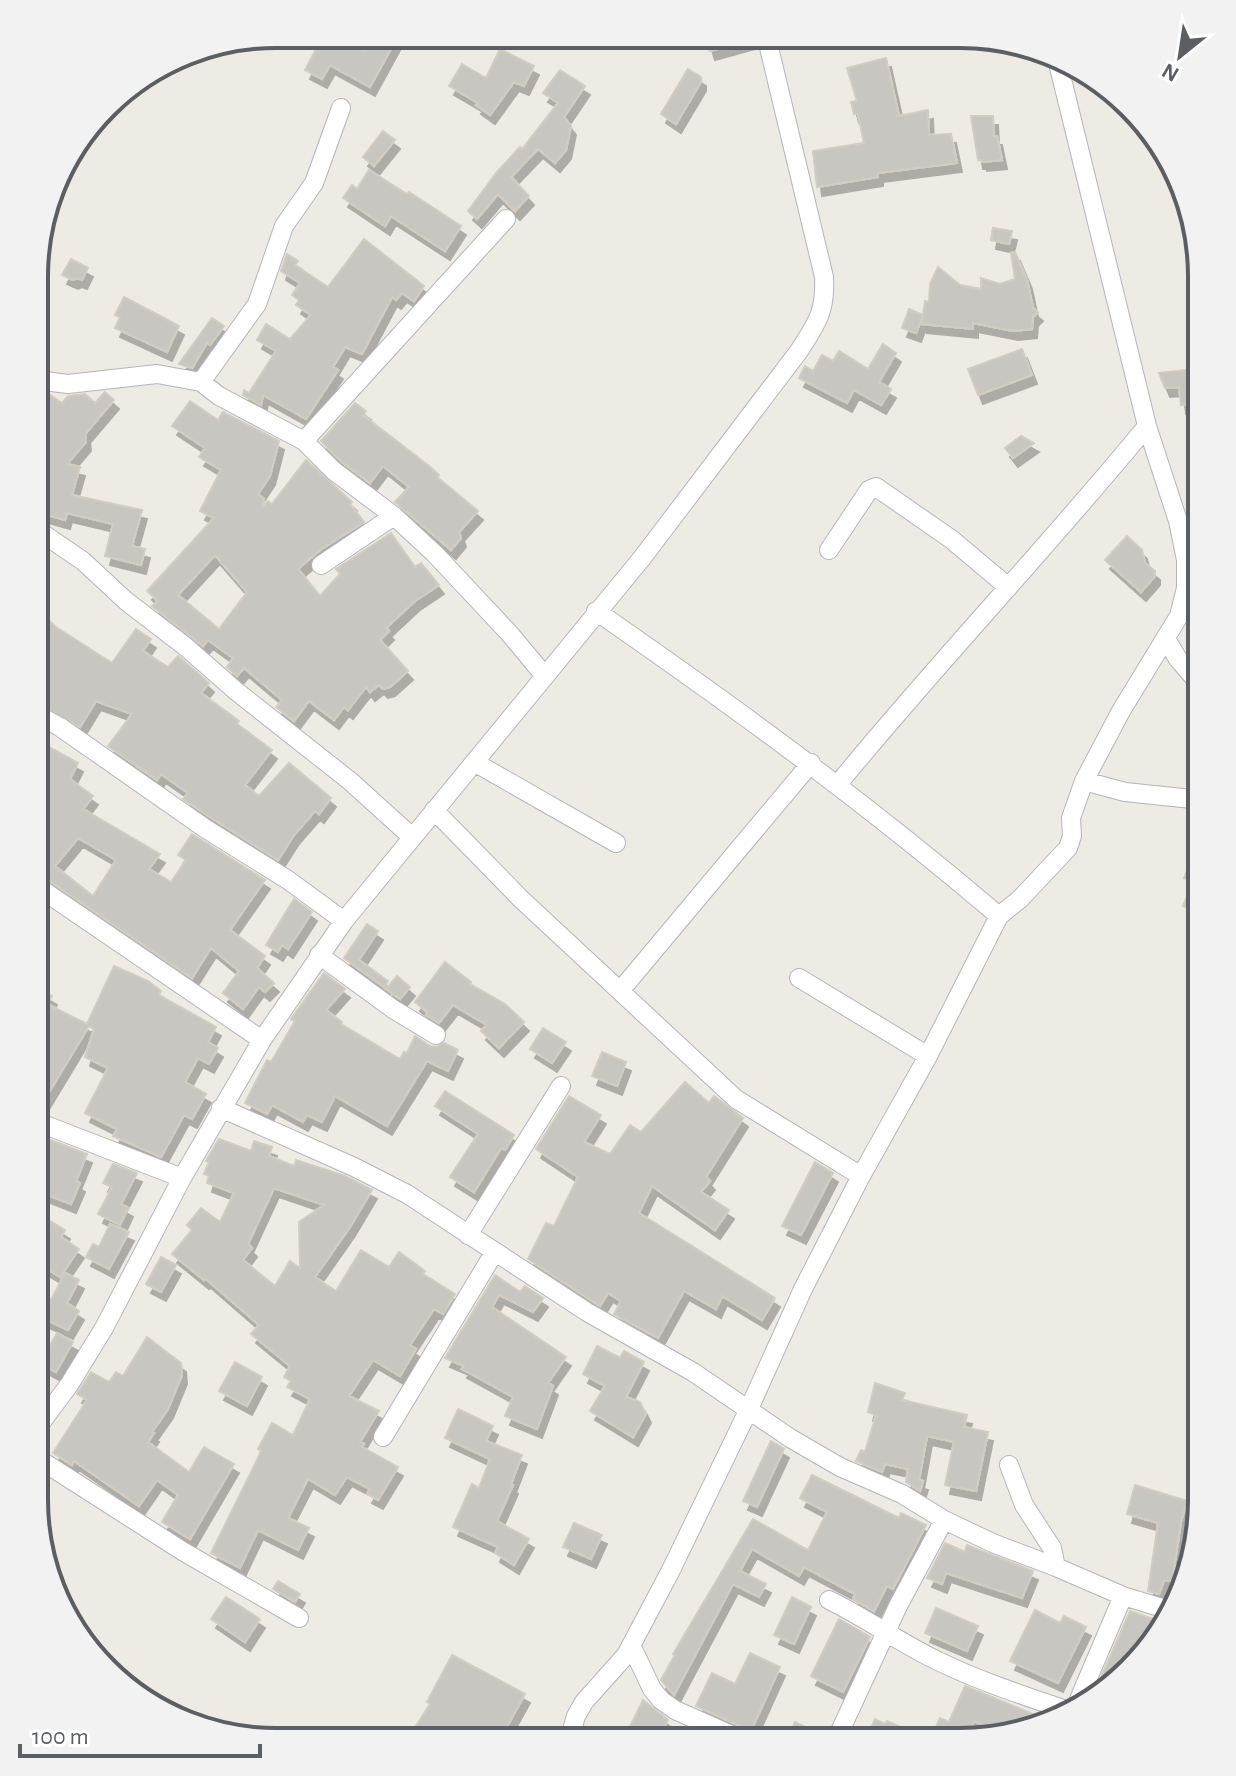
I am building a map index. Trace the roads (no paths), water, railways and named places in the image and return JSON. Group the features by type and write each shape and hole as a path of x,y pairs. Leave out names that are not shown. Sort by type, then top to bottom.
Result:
{"street":[{"path":"48,1413 104,1328 221,1108 319,955 642,558 814,328 825,302 824,277 769,48"},
{"path":"573,1728 584,1702 631,1645 671,1570 803,1289 999,916 1020,899 1068,848 1072,836 1071,818 1084,781 1121,711 1179,616 1186,588 1186,560 1178,521 1147,426 1060,72"},
{"path":"201,382 257,304 284,226 314,183 341,108"},
{"path":"304,441 506,219"},
{"path":"48,382 68,384 157,374 201,382 219,396 304,441 334,471 394,516 435,554 544,675"},
{"path":"838,784 1147,426"},
{"path":"829,550 869,490 876,487 951,539 1007,586"},
{"path":"321,565 394,516"},
{"path":"48,537 83,561 126,601 350,781 412,837"},
{"path":"596,611 811,763 917,846 999,916"},
{"path":"1166,639 1188,671"},
{"path":"48,720 344,921"},
{"path":"474,762 616,843"},
{"path":"620,991 811,763"},
{"path":"1084,781 1125,792 1188,798"},
{"path":"434,810 521,899 736,1099 861,1176"},
{"path":"48,894 262,1040"},
{"path":"319,955 393,1009 436,1035"},
{"path":"799,978 928,1056"},
{"path":"468,1235 561,1086"},
{"path":"221,1108 407,1194 587,1312 693,1372 748,1411 840,1467 902,1494 944,1520 995,1544 1123,1596 1161,1607"},
{"path":"48,1126 182,1178"},
{"path":"383,1437 494,1253"},
{"path":"48,1465 184,1552 299,1618"},
{"path":"1009,1465 1024,1505 1052,1548 1056,1567"},
{"path":"841,1728 898,1606 944,1520"},
{"path":"1081,1693 1123,1596"},
{"path":"829,1600 866,1618 899,1641 940,1663 1057,1706"},
{"path":"631,1645 652,1689 661,1700 675,1710 716,1728"}]}
